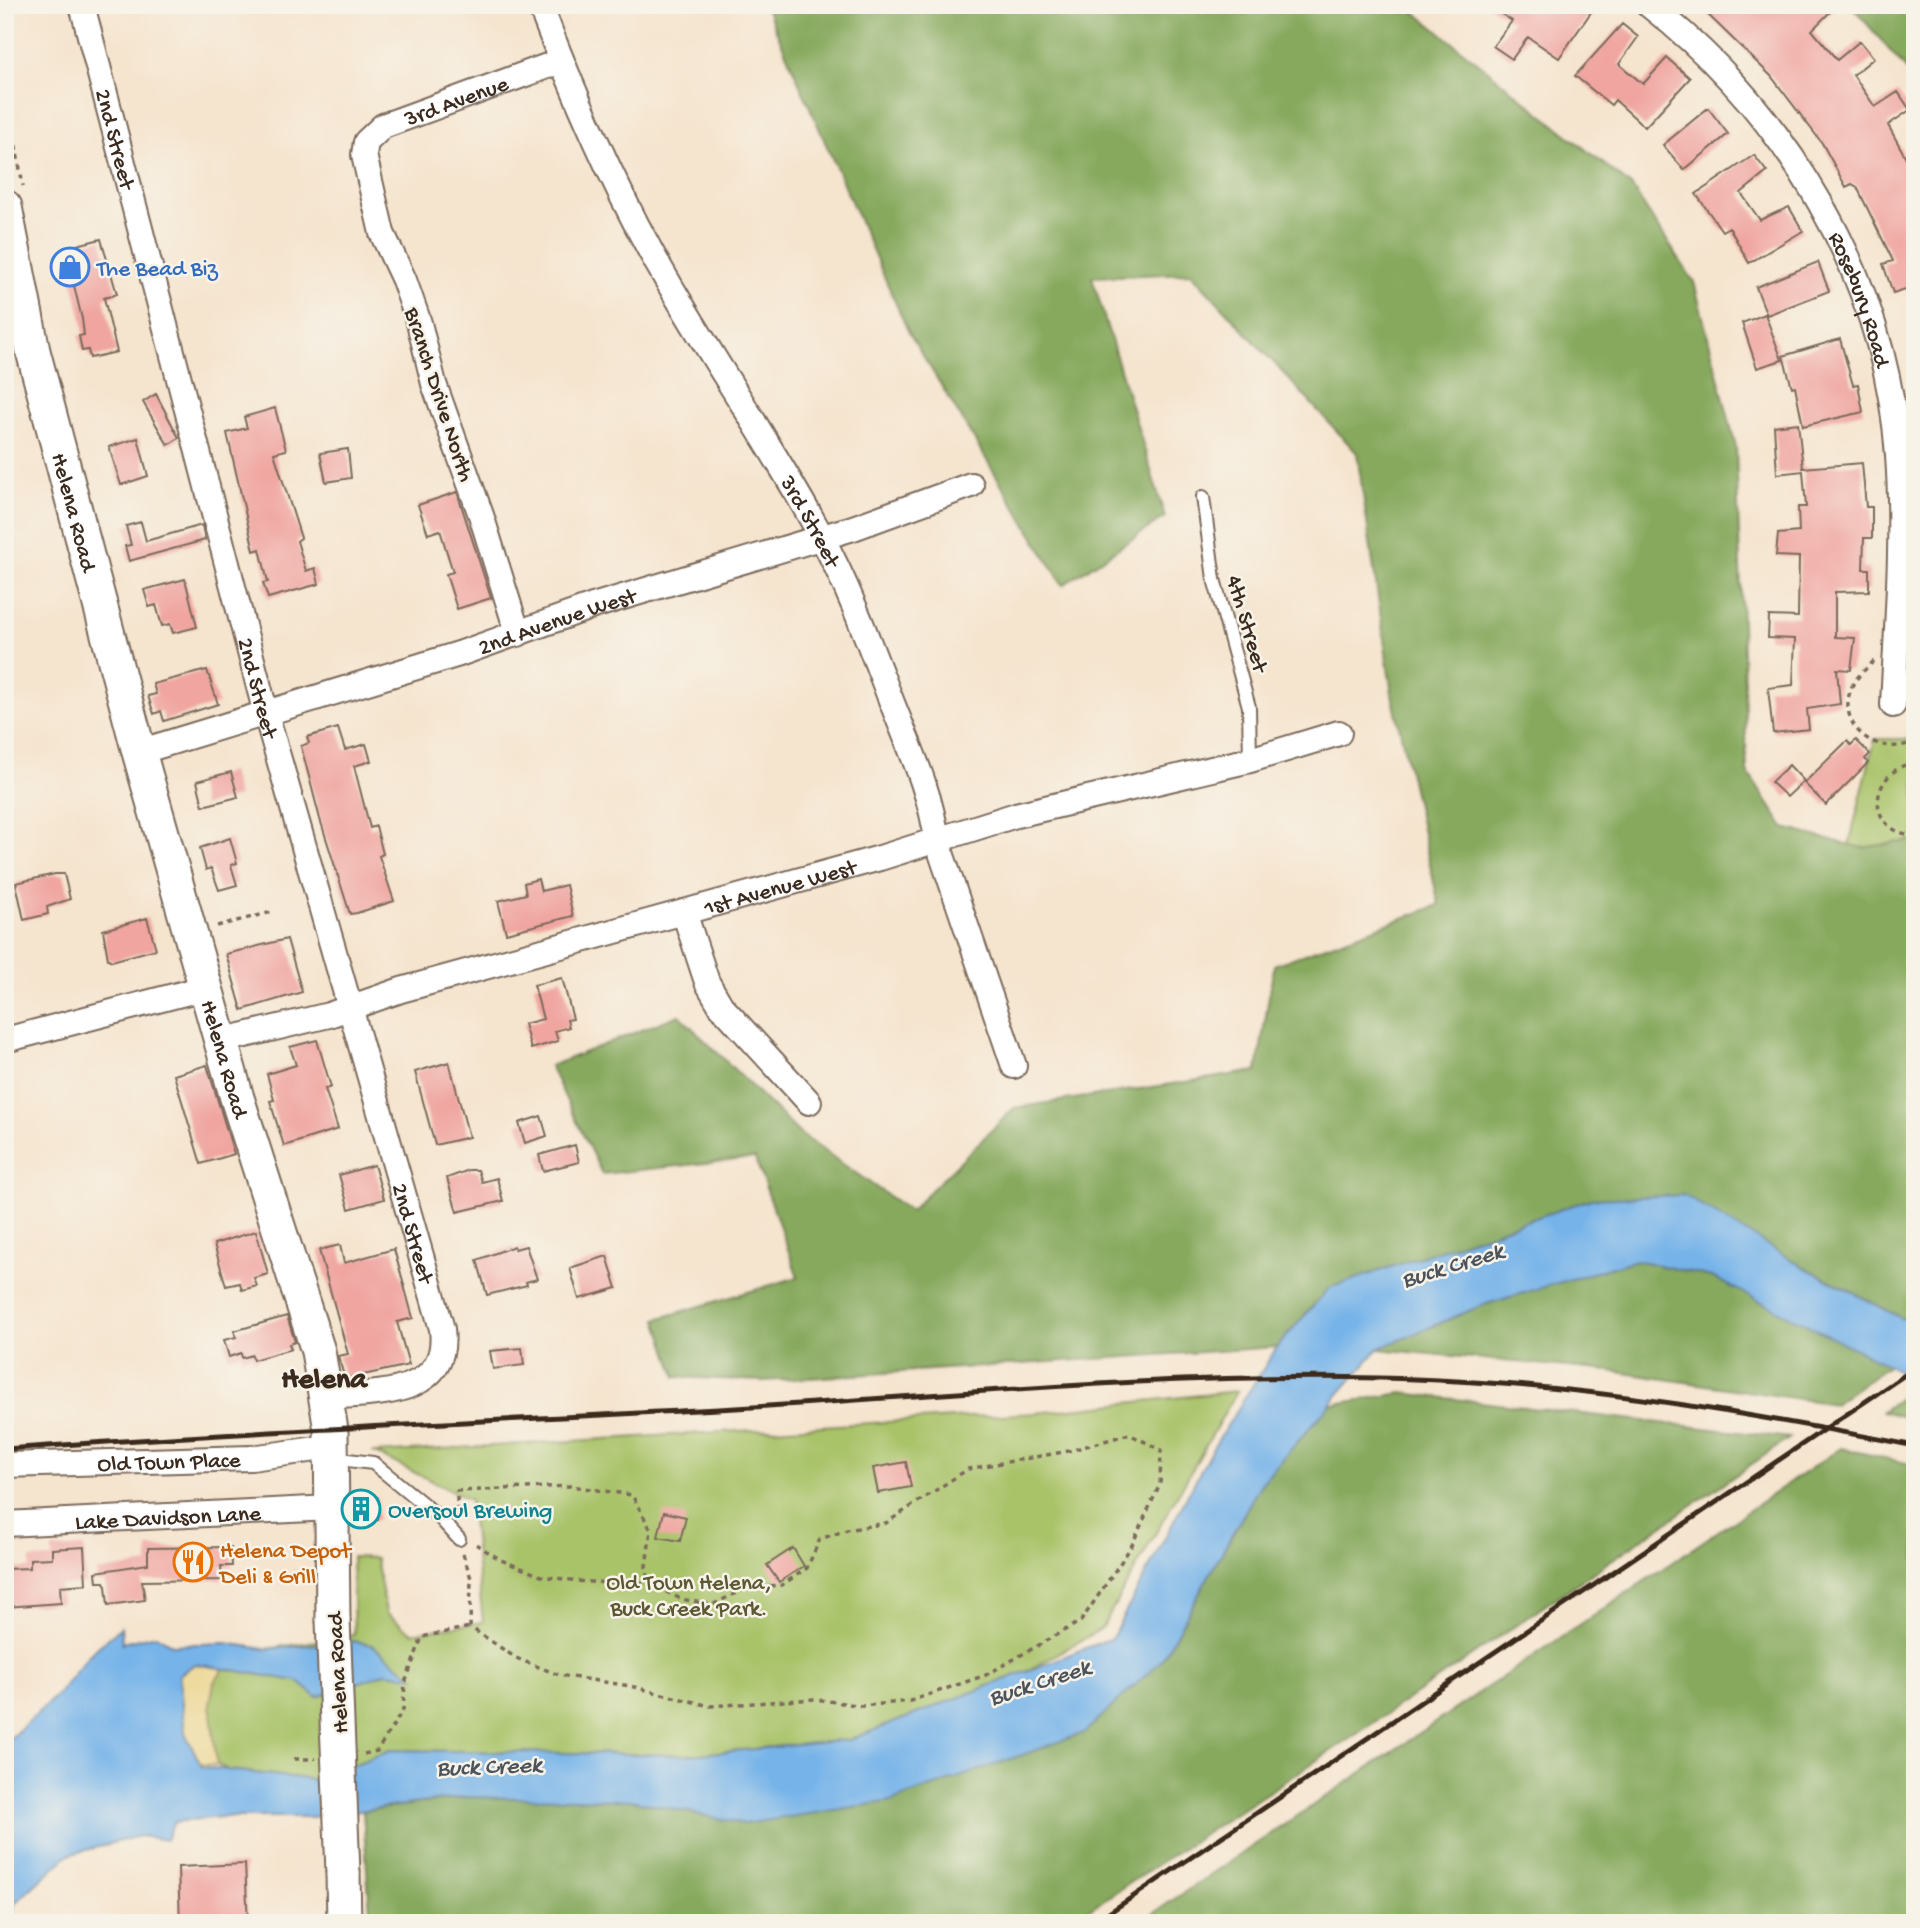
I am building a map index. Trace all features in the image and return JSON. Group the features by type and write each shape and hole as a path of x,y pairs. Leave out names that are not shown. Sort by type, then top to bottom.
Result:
{"main road":[{"name":"Helena Road","path":"5,206 10,250 33,351 139,752 204,988 306,1312 327,1397 331,1452 344,1923"}],"street":[{"name":"2nd Street","path":"82,5 266,714 442,1329 443,1354 430,1374 403,1388 327,1397"},
{"name":"3rd Street","path":"540,5 561,61 607,166 651,252 732,390 782,467 821,537 857,612 935,822 937,841 1014,1066"},
{"name":"Rosebury Road","path":"1643,11 1730,79 1780,140 1821,205 1861,292 1891,398 1898,453 1901,501 1893,705"},
{"name":"3rd Avenue","path":"364,155 366,142 383,126 561,61"},
{"name":"Branch Drive North","path":"364,155 382,233 404,280 419,323 434,384 481,515 518,634"},
{"name":"2nd Avenue West","path":"139,752 518,634 593,606 821,537 971,485"},
{"name":"1st Avenue West","path":"220,1041 349,1007 1088,796 1250,760 1339,733"},
{"path":"684,912 702,970 721,1006 808,1102"},
{"path":"5,1040 204,988"},
{"name":"Old Town Place","path":"5,1465 239,1459 331,1452"},
{"name":"Lake Davidson Lane","path":"5,1524 331,1508"}],"lane":[{"name":"4th Street","path":"1203,497 1213,579 1249,707 1250,760"},
{"path":"331,1452 373,1462 439,1517 458,1539"}],"path":[{"path":"1619,5 1643,11"},
{"path":"1876,659 1851,688 1848,701 1853,723 1859,734 1880,747 1902,747 1915,741"},
{"path":"1915,762 1895,769 1886,777 1877,797 1878,808 1887,823 1905,834 1915,835"},
{"path":"216,926 272,912"},
{"path":"377,1751 403,1710 405,1684 422,1637 470,1627 516,1658 559,1675 630,1686 710,1706 815,1699 862,1706 911,1701 986,1675 1080,1621 1130,1547 1160,1484 1161,1450 1129,1434 1069,1451 968,1469 886,1523 847,1530 820,1539 807,1568 782,1585 746,1588 712,1605 681,1599 648,1583 586,1582 541,1576 501,1560 469,1540 458,1539"},
{"path":"470,1627 471,1578 458,1539 457,1491 570,1486 632,1495 651,1530 646,1566 648,1583"}],"green space":[{"path":"765,5 1406,5 1631,186 1694,282 1736,447 1747,771 1784,828 1862,848 1915,840 1915,1325 1800,1265 1684,1196 1591,1199 1329,1288 1277,1347 763,1381 676,1377 657,1319 798,1277 755,1158 602,1174 550,1066 679,1015 800,1134 910,1211 1014,1108 1257,1071 1274,965 1439,905 1392,694 1357,453 1191,273 1092,277 1165,517 1063,585 908,331"},
{"path":"1851,5 1915,5 1915,80"},
{"path":"1915,735 1915,840 1862,848 1849,845 1875,739 1910,739"},
{"path":"1636,1260 1712,1277 1889,1365 1834,1404 1610,1371 1378,1349 1483,1305"},
{"path":"1915,1387 1915,1420 1882,1411"},
{"name":"Old Town Helena, Buck Creek Park.","path":"1237,1391 1101,1629 1025,1672 849,1740 688,1755 390,1750 317,1780 229,1770 199,1757 192,1661 354,1635 352,1557 376,1558 386,1613 412,1633 483,1622 470,1500 375,1453 1035,1413"},
{"path":"1402,1393 1790,1438 1357,1734 1068,1923 432,1923 370,1914 363,1811 466,1797 631,1800 744,1824 1161,1661 1260,1485 1329,1405"},
{"path":"1841,1448 1915,1465 1915,1923 1139,1923"}],"sand":[{"path":"198,1657 232,1658 214,1682 210,1704 217,1765 191,1764 168,1676"}],"water":[{"name":"Buck Creek","path":"1684,1195 1800,1265 1915,1325 1915,1379 1712,1277 1636,1260 1483,1305 1378,1349 1260,1485 1161,1661 1084,1733 892,1801 744,1824 631,1800 466,1797 312,1817 221,1817 174,1822 166,1840 139,1836 68,1855 15,1903 9,1923 5,1923 5,1743 57,1695 89,1655 121,1627 122,1643 156,1635 173,1645 226,1643 265,1649 353,1641 372,1645 414,1677 386,1673 317,1697 297,1681 195,1664 179,1675 185,1733 202,1767 317,1780 390,1750 688,1755 849,1740 1112,1638 1210,1453 1277,1347 1329,1288 1591,1199"}],"building":[{"path":"1488,5 1596,5 1559,58 1528,37 1512,59 1493,46 1512,21"},
{"path":"1698,5 1837,5 1812,30 1837,60 1860,41 1874,58 1853,75 1875,107 1898,92 1910,110 1888,125 1906,158 1915,154 1915,286 1893,293 1883,264 1893,261 1857,187 1852,184 1846,187 1822,143 1771,76"},
{"path":"1622,24 1638,37 1619,64 1643,84 1667,58 1690,78 1645,127 1615,100 1611,105 1575,76"},
{"path":"1708,108 1728,134 1684,170 1663,145"},
{"path":"1754,155 1767,172 1741,193 1760,220 1789,207 1803,231 1749,263 1729,227 1722,231 1696,194"},
{"path":"101,239 117,294 104,298 117,352 90,358 88,350 82,351 79,336 84,335 82,319 65,248"},
{"path":"1818,262 1829,291 1767,315 1756,287"},
{"path":"1765,314 1782,360 1757,368 1742,323"},
{"path":"1840,339 1853,385 1858,384 1863,412 1803,426 1795,386 1792,387 1783,356"},
{"path":"156,394 179,438 168,445 143,402"},
{"path":"275,408 286,450 274,453 301,538 297,541 306,571 315,568 319,584 268,598 263,583 268,582 260,549 254,551 227,433 247,428 244,417"},
{"path":"1798,423 1803,468 1862,463 1866,507 1872,507 1872,538 1864,538 1863,569 1869,569 1869,591 1835,592 1835,637 1855,638 1851,670 1837,669 1840,704 1807,709 1809,729 1773,733 1768,688 1793,685 1795,639 1768,638 1769,616 1798,617 1799,557 1776,556 1778,534 1799,532 1798,507 1806,507 1803,471 1777,474 1774,426"},
{"path":"138,438 148,476 121,485 109,447"},
{"path":"348,449 351,478 326,482 320,453"},
{"path":"457,492 491,598 457,609 446,574 453,572 440,530 428,534 418,505"},
{"path":"141,522 146,541 202,525 205,540 129,561 125,546 131,545 126,526"},
{"path":"185,579 197,627 173,633 170,624 162,626 156,605 149,607 144,590"},
{"path":"207,670 218,704 164,721 161,711 154,714 148,696 156,694 153,684"},
{"path":"338,728 345,750 366,744 371,761 354,766 370,828 376,826 383,854 379,856 394,901 350,914 320,819 301,746 309,743 307,737"},
{"path":"1856,740 1870,754 1865,759 1868,763 1826,805 1804,783 1847,741 1851,745"},
{"path":"1789,765 1804,781 1787,797 1771,782"},
{"path":"231,772 238,797 203,806 197,781"},
{"path":"230,838 237,863 231,865 237,885 219,890 211,868 206,870 200,848"},
{"path":"64,874 70,899 47,907 48,914 24,920 16,883"},
{"path":"538,879 541,891 566,885 573,916 506,933 498,901 526,894 524,883"},
{"path":"147,918 156,949 112,961 108,959 103,930"},
{"path":"287,939 302,992 242,1010 226,954"},
{"path":"562,978 573,1019 567,1020 569,1027 555,1031 558,1041 531,1049 524,1024 543,1019 534,985"},
{"path":"317,1040 331,1087 325,1089 338,1129 284,1146 270,1101 274,1100 267,1074 296,1065 290,1047"},
{"path":"449,1062 469,1137 435,1145 415,1072"},
{"path":"207,1065 234,1154 201,1164 174,1075"},
{"path":"541,1116 547,1136 525,1143 519,1123"},
{"path":"575,1145 579,1162 543,1171 539,1155"},
{"path":"374,1165 384,1199 349,1209 339,1175"},
{"path":"469,1170 478,1170 482,1182 497,1178 503,1201 457,1212 447,1178"},
{"path":"256,1231 268,1274 254,1278 257,1286 242,1290 240,1283 226,1286 214,1244"},
{"path":"340,1245 344,1263 394,1249 413,1318 397,1322 409,1365 345,1379 338,1356 348,1354 319,1250"},
{"path":"514,1246 515,1249 526,1246 537,1279 526,1282 527,1285 487,1295 477,1260"},
{"path":"607,1256 617,1288 579,1299 570,1268"},
{"path":"287,1316 295,1342 289,1344 291,1349 253,1360 252,1355 242,1358 241,1353 229,1357 224,1340 236,1337 234,1331"},
{"path":"522,1348 524,1365 493,1369 490,1351"},
{"path":"906,1462 911,1487 878,1493 873,1468"},
{"name":"Oversoul Brewing","path":"377,1497 378,1520 351,1521 351,1498"},
{"path":"664,1512 686,1517 680,1541 658,1537"},
{"path":"84,1547 86,1584 60,1586 61,1603 5,1607 5,1569 30,1568 30,1559 52,1558 52,1549"},
{"path":"231,1547 232,1566 221,1566 222,1580 142,1581 145,1600 108,1605 106,1586 104,1582 97,1582 96,1572 148,1564 148,1548"},
{"path":"793,1548 804,1566 779,1582 767,1565"},
{"path":"245,1864 248,1923 180,1923 178,1867"}],"railway":[{"path":"1094,1923 1915,1368"},
{"path":"5,1449 736,1408 1175,1380 1350,1377 1498,1384 1618,1396 1737,1413 1915,1446"}],"place":[{"name":"The Bead Biz","path":"70,267"},
{"name":"Oversoul Brewing","path":"361,1509"},
{"name":"Helena Depot Deli & Grill","path":"193,1562"}],"district":[{"name":"Helena","path":"324,1377"}]}
